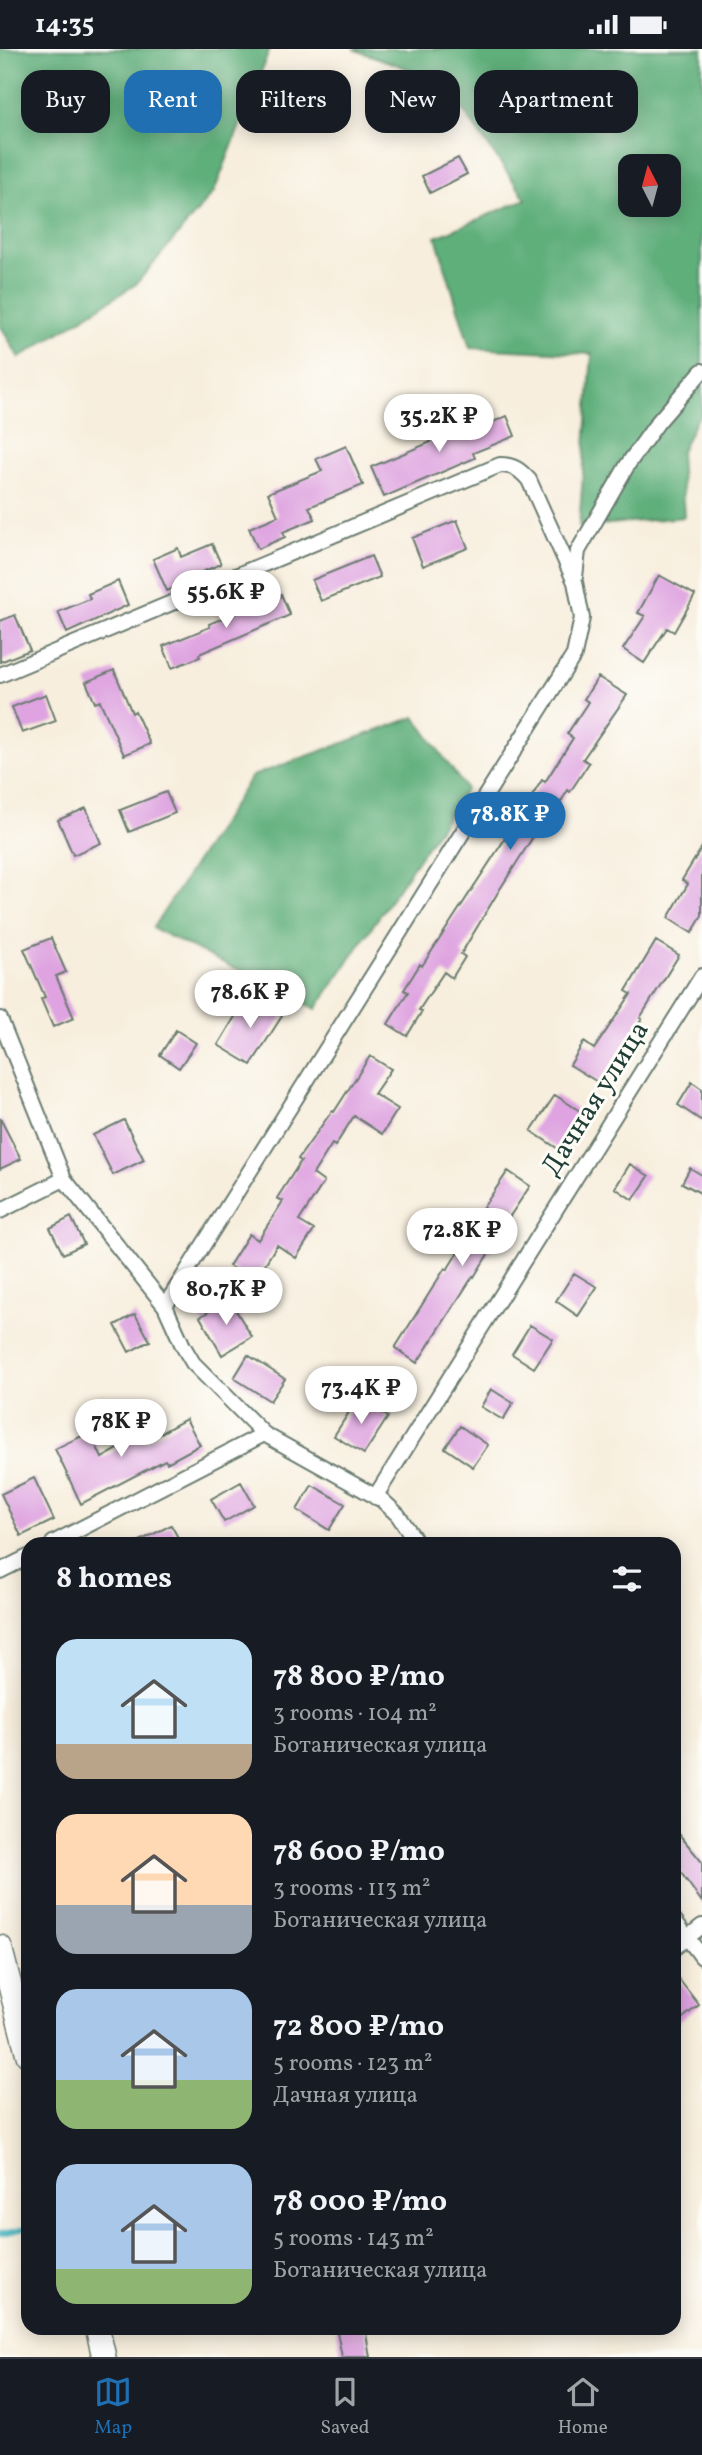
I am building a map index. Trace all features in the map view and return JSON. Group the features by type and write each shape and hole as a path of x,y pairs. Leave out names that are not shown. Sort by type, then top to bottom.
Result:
{"main road":[{"path":"0,1947 21,2007"},
{"path":"99,2335 104,2357"}],"street":[{"path":"575,582 578,551 628,464 658,422 702,370"},
{"path":"0,675 500,465 511,465 529,480 575,582 582,618 574,655 165,1306"},
{"name":"Дачная улица","path":"374,1497 702,976"},
{"path":"0,1019 64,1179 165,1306 193,1363 264,1434 382,1500 398,1515 413,1537"},
{"path":"0,1211 64,1179"},
{"path":"65,1537 264,1434"},
{"path":"0,1571 21,1560"},
{"path":"681,1943 702,1926"},
{"path":"681,1930 702,1957"}],"green space":[{"path":"0,49 270,49 262,70 236,70 237,133 214,192 136,284 19,358 0,325"},
{"path":"353,49 702,49 702,413 680,453 684,517 579,527 592,354 470,348 436,237 526,199 479,133 638,133 638,70 474,70 474,126 460,106 460,70 411,70"},
{"path":"415,717 466,789 316,1009 153,928 252,776"}],"building":[{"path":"458,158 467,174 430,193 422,176"},
{"path":"507,416 515,436 473,453 475,458 384,497 371,467 431,442 426,430 458,417 465,434"},
{"path":"346,446 363,485 309,507 315,519 283,532 285,537 258,549 249,528 278,516 268,493 322,471 316,459"},
{"path":"457,520 468,548 423,566 412,538"},
{"path":"212,544 221,564 190,577 192,580 167,591 153,559 178,548 181,557"},
{"path":"371,556 380,577 321,601 312,580"},
{"path":"659,575 695,595 674,632 667,628 644,663 623,649 645,616 638,613"},
{"path":"118,581 128,605 67,633 58,612 90,599 88,594"},
{"path":"281,594 290,615 172,668 163,646"},
{"path":"15,615 30,650 0,662 0,621"},
{"path":"114,670 132,713 135,711 150,744 124,755 100,701 95,703 86,682"},
{"path":"598,677 627,695 583,759 589,763 547,824 543,821 500,889 461,954 465,957 452,978 444,972 419,1010 422,1011 407,1036 388,1024 408,992 404,990 508,834 502,830 514,810 521,814 573,738 567,734 588,702 584,699"},
{"path":"46,694 56,721 22,733 12,707"},
{"path":"166,792 175,813 129,832 120,810"},
{"path":"86,808 101,843 73,855 58,820"},
{"path":"702,847 702,916 692,933 668,918 688,884 682,880"},
{"path":"51,938 66,972 56,976 74,1018 53,1027 41,999 45,997 24,949"},
{"path":"656,941 679,955 640,1018 642,1019 599,1083 570,1065 584,1042 594,1049 631,994 626,991"},
{"path":"248,995 282,1016 251,1065 218,1045"},
{"path":"176,1030 196,1043 179,1068 160,1055"},
{"path":"370,1056 391,1069 374,1094 398,1109 382,1134 354,1116 313,1174 324,1182 299,1221 314,1230 296,1258 277,1245 254,1282 229,1266 249,1234 258,1240 283,1201 277,1198 301,1161 298,1159 332,1111 334,1112"},
{"path":"692,1082 702,1089 702,1121 678,1105"},
{"path":"555,1095 583,1113 560,1150 531,1131"},
{"path":"0,1118 21,1159 0,1169"},
{"path":"124,1120 144,1160 113,1175 93,1135"},
{"path":"630,1164 649,1176 633,1200 615,1188"},
{"path":"690,1168 702,1175 702,1194 682,1183"},
{"path":"508,1171 530,1186 417,1363 395,1348"},
{"path":"71,1217 84,1244 63,1254 50,1228"},
{"path":"574,1273 597,1287 578,1316 556,1301"},
{"path":"229,1299 252,1337 222,1355 200,1317"},
{"path":"135,1314 150,1341 129,1352 115,1325"},
{"path":"530,1325 553,1339 534,1368 512,1354"},
{"path":"248,1355 285,1379 270,1401 234,1378"},
{"path":"491,1389 513,1403 503,1420 481,1407"},
{"path":"358,1398 388,1417 364,1454 334,1436"},
{"path":"186,1419 200,1445 167,1463 165,1460 81,1504 55,1449 90,1432 102,1458 143,1435 146,1441"},
{"path":"460,1426 488,1445 473,1467 445,1448"},
{"path":"34,1478 54,1520 21,1536 1,1494"},
{"path":"241,1482 254,1505 224,1522 211,1499"},
{"path":"312,1485 345,1504 329,1530 297,1510"},
{"path":"171,1525 178,1537 148,1537"},
{"path":"681,1836 702,1862 702,1902 681,1873"},
{"path":"681,1982 699,2005 681,2019"},
{"path":"338,2335 366,2335 370,2357 342,2357"}],"waterway":[{"path":"0,2234 21,2230"}]}
